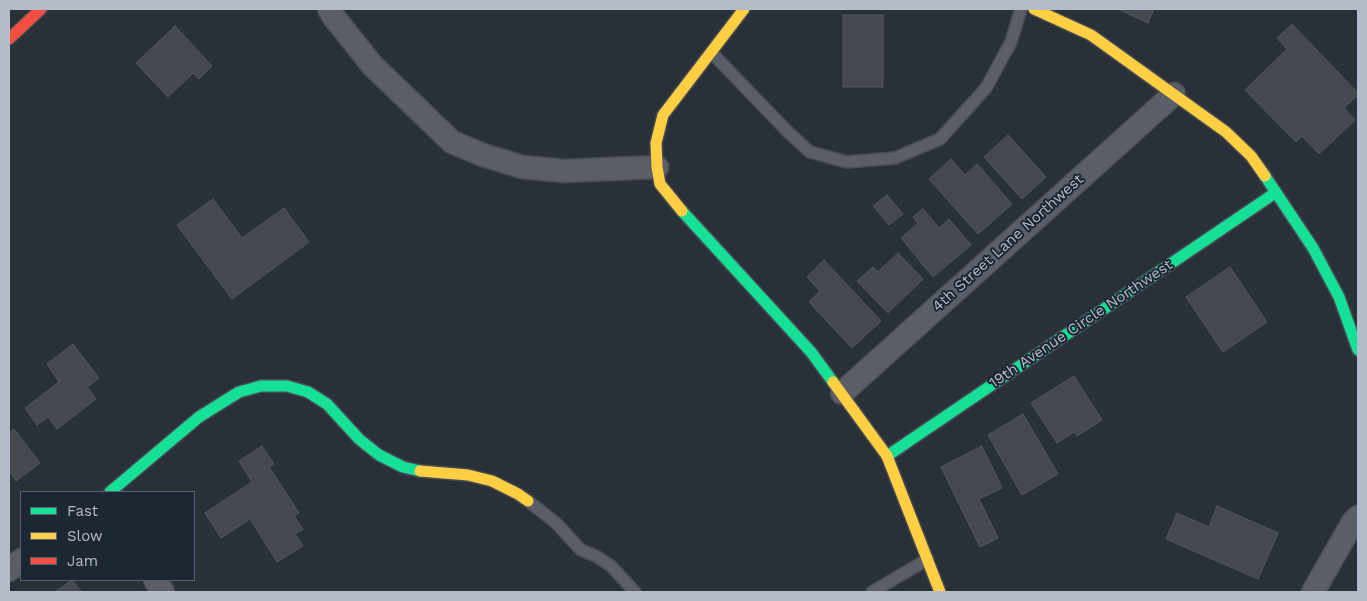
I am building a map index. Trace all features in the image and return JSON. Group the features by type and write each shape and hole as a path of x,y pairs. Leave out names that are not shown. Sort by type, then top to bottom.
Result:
{"street":[{"path":"9,39 40,9"},
{"path":"329,9 372,65 452,142 482,155 522,167 564,171 657,167"},
{"path":"744,9 663,115 656,143 660,184 811,352 887,456 940,592"},
{"path":"1034,9 1091,34 1226,132 1251,156 1313,248 1339,297 1358,350"},
{"name":"4th Street Lane Northwest","path":"842,393 1174,94"},
{"name":"19th Avenue Circle Northwest","path":"887,456 1275,193"},
{"path":"111,491 199,417 239,392 262,386 287,386 308,392 327,404 359,439 379,455 402,467 427,473 468,475 492,481 528,501"},
{"path":"1313,592 1353,522 1358,517"},
{"path":"9,570 20,561"},
{"path":"155,581 163,592"}],"lane":[{"path":"712,53 810,152 847,162 895,158 940,138 986,88 1011,42 1021,9"},
{"path":"528,501 556,524 581,550 596,556 611,566 635,592"},
{"path":"872,592 928,559"}],"building":[{"path":"1118,9 1154,9 1148,23"},
{"path":"843,15 883,15 883,87 843,87"},
{"path":"1292,24 1358,93 1344,108 1355,120 1319,154 1302,136 1296,142 1245,90 1287,49 1277,38"},
{"path":"175,26 212,66 199,79 193,73 168,97 136,63"},
{"path":"1008,135 1046,177 1022,199 984,157"},
{"path":"951,159 965,175 977,164 1012,204 978,234 929,179"},
{"path":"887,195 903,214 889,225 873,206"},
{"path":"213,199 242,238 284,208 309,242 232,299 177,225"},
{"path":"923,209 939,228 949,219 971,245 933,277 901,238 918,223 913,217"},
{"path":"898,253 923,279 888,313 857,281 873,267 878,272"},
{"path":"824,260 881,321 852,348 809,302 820,291 807,277"},
{"path":"1230,267 1267,322 1223,352 1186,297"},
{"path":"73,344 99,378 87,387 96,399 57,429 48,417 37,425 25,408 59,382 47,364"},
{"path":"1074,376 1102,420 1077,436 1074,432 1057,443 1031,403"},
{"path":"1023,414 1058,474 1022,495 988,435"},
{"path":"14,429 40,463 16,481 9,471 9,433"},
{"path":"262,446 274,464 269,467 299,513 294,516 303,529 295,534 303,546 277,562 250,519 221,538 205,513 252,482 239,461"},
{"path":"982,446 1002,488 979,499 998,538 980,547 941,467"},
{"path":"1217,506 1278,533 1258,579 1166,539 1177,513 1209,527"},
{"path":"73,581 82,592 55,592"}],"traffic: fast":[{"path":"1265,176 1313,248 1339,297 1358,350"},
{"path":"887,456 1275,193"},
{"path":"682,211 811,352 833,382"},
{"path":"111,491 199,417 239,392 261,386 287,386 308,392 327,404 359,439 379,455 403,467 420,471"}],"traffic: slow":[{"path":"682,211 660,184 656,143 663,115 744,9"},
{"path":"1034,9 1091,35 1226,132 1251,156 1265,176"},
{"path":"833,382 887,456 940,592"},
{"path":"420,471 468,475 492,481 528,501"}],"traffic: jam":[{"path":"9,39 41,9"}]}
